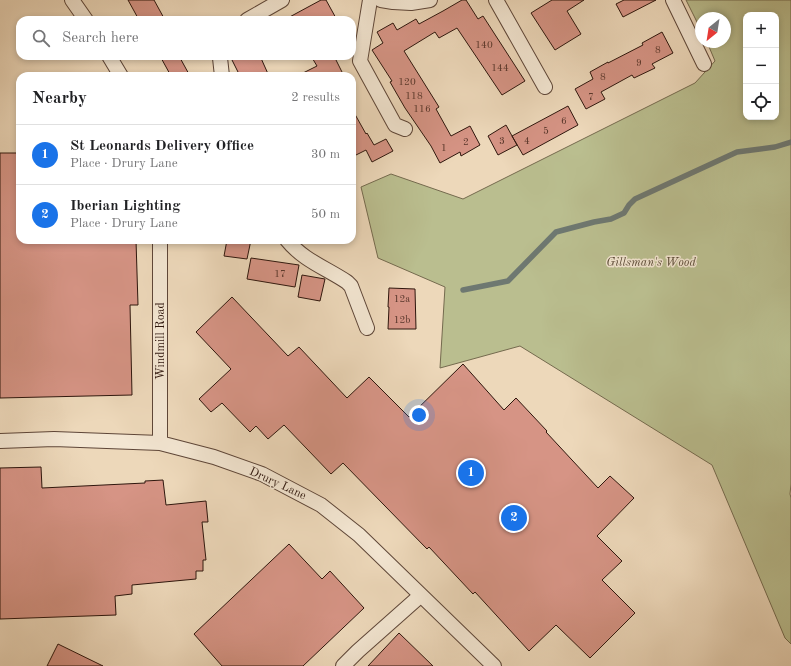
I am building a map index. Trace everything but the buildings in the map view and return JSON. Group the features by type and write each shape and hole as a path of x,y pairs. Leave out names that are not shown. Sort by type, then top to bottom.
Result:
{"street":[{"path":"72,0 83,16"},
{"path":"254,16 282,0"},
{"path":"370,0 360,61 395,124 405,129"},
{"path":"381,0 411,3 430,0"},
{"path":"496,0 545,87"},
{"path":"673,0 704,64"},
{"path":"111,60 119,72"},
{"path":"220,60 222,72"},
{"name":"Windmill Road","path":"160,244 160,443"},
{"path":"290,244 304,257 348,282 351,286 367,328"},
{"name":"Drury Lane","path":"0,442 54,439 160,443 214,457 262,474 321,504 359,535 420,596 494,666"},
{"path":"343,666 420,596"}],"green space":[{"name":"Gillsman's Wood","path":"686,0 791,0 791,644 785,638 712,465 520,346 440,368 445,287 378,258 361,187 391,174 463,199 695,83 715,61 710,48 731,48 731,12 695,12 695,18"}],"waterway":[{"path":"463,290 508,281 556,232 611,219 624,213 635,199 737,152 775,147 791,142"}],"place":[{"name":"St Leonards Delivery Office","path":"471,473"},
{"name":"Iberian Lighting","path":"514,518"}]}
